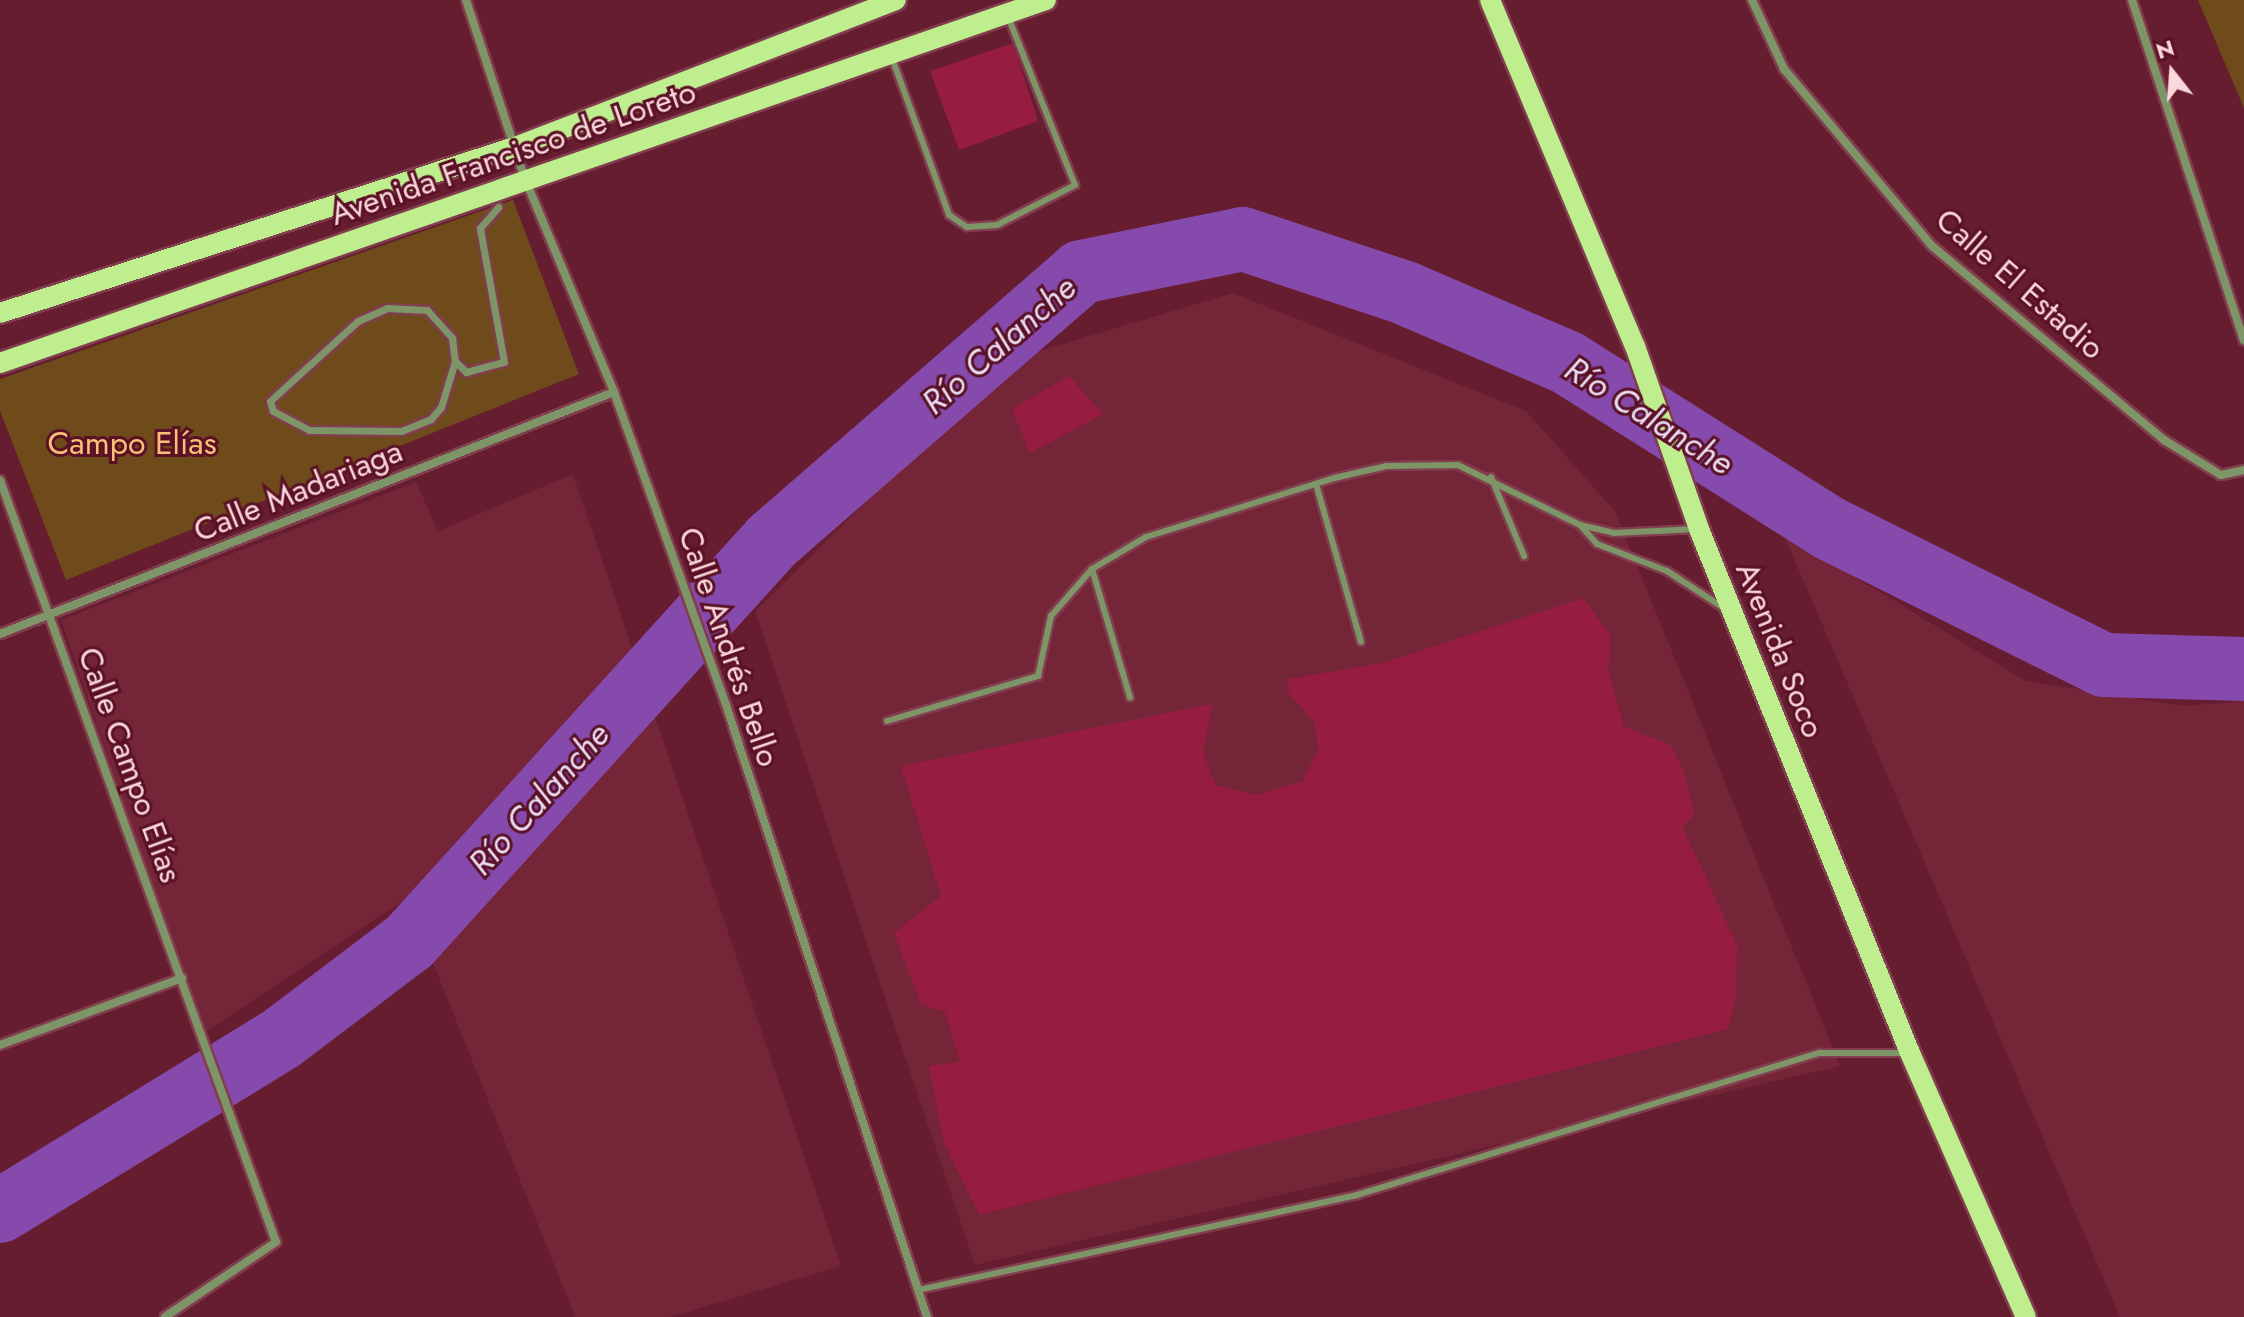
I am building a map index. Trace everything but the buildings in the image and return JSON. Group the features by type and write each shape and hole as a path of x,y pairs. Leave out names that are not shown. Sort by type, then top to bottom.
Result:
{"main road":[{"name":"Avenida Francisco de Loreto","path":"0,313 515,147 896,0"},
{"name":"Avenida Francisco de Loreto","path":"0,363 525,179 892,58 1046,0"},
{"name":"Avenida Soco","path":"1490,0 1635,346 1699,529 1910,1053 2026,1317"}],"street":[{"name":"Calle Andrés Bello","path":"466,0 525,179 614,392 726,705 927,1317"},
{"name":"Calle El Estadio","path":"1752,0 1784,69 1932,246 2164,440 2221,475 2244,470"},
{"path":"2132,0 2244,340"},
{"path":"455,361 441,407 431,419 401,431 309,430 273,411 270,401 376,310 427,310 452,338 455,361 466,372 504,362 480,228 498,207"},
{"name":"Calle Madariaga","path":"0,634 614,392"},
{"name":"Calle Campo Elías","path":"0,480 276,1242 165,1317"},
{"path":"0,1045 182,978"}],"lane":[{"path":"892,58 949,215 967,227 997,225 1075,185 1007,14"},
{"path":"887,721 1038,676 1051,616 1092,569 1146,537 1316,484 1387,466 1458,465 1491,477 1580,525 1614,533 1699,529"},
{"path":"1491,477 1524,556"},
{"path":"1316,484 1361,642"},
{"path":"1580,525 1597,544 1667,571 1733,614"},
{"path":"1092,569 1130,697"},
{"path":"918,1290 1357,1195 1820,1053 1910,1053"}],"shaded area":[{"path":"1233,293 1526,411 1615,511 1840,1066 975,1265 755,611 1012,359"},
{"path":"573,474 841,1266 670,1317 575,1317 407,898 203,1034 61,620 416,482 438,531"},
{"path":"1783,533 2026,681 2185,706 2244,701 2244,1317 2120,1317"}],"green space":[{"path":"2198,0 2244,0 2244,108"},
{"name":"Campo Elías","path":"513,200 579,374 66,580 0,411 0,379"}],"waterway":[{"name":"Río Calanche","path":"0,1211 282,1038 409,942 772,541 1081,272 1243,239 1405,293 1568,363 1827,527 2104,665 2244,669"}]}
